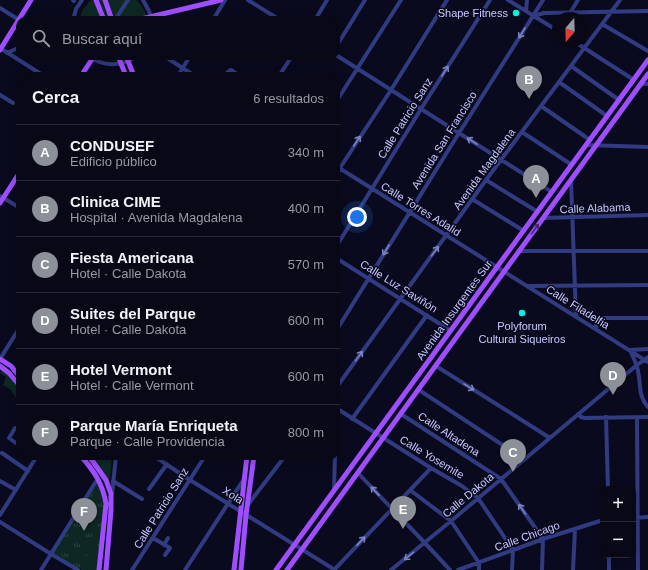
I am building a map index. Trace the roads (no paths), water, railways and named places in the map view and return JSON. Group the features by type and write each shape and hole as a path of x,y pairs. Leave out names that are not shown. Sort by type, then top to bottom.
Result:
{"main road":[{"path":"21,16 31,0"},
{"path":"96,0 102,16"},
{"path":"105,0 111,16"},
{"path":"159,16 221,0"},
{"path":"0,49 16,25"},
{"path":"83,72 90,60"},
{"path":"120,60 124,72"},
{"path":"127,60 132,72"},
{"name":"Avenida Insurgentes Sur","path":"276,570 648,60"},
{"name":"Avenida Insurgentes Sur","path":"287,570 648,74"},
{"path":"1,199 16,178"},
{"path":"0,359 11,366 16,372"},
{"path":"0,366 16,382"},
{"path":"84,460 101,484 105,496 106,504 99,570"},
{"path":"91,460 106,480 112,494 106,570"},
{"path":"234,570 246,460"},
{"path":"241,570 247,506 253,460"}],"street":[{"path":"74,16 76,9 82,0"},
{"path":"118,16 128,0"},
{"path":"143,0 150,16"},
{"path":"215,16 225,0"},
{"path":"248,0 274,16"},
{"path":"317,16 327,0"},
{"path":"340,41 365,0"},
{"path":"340,96 401,0"},
{"path":"340,164 390,90 447,0"},
{"name":"Calle Patricio Sanz","path":"340,240 490,0"},
{"path":"508,0 552,27"},
{"path":"526,11 527,0"},
{"name":"Avenida San Francisco","path":"340,325 543,0"},
{"path":"571,12 578,0"},
{"name":"Avenida Magdalena","path":"588,43 620,0"},
{"path":"0,8 16,18"},
{"path":"588,13 648,11"},
{"path":"533,16 544,13 552,13"},
{"path":"602,24 648,51"},
{"path":"584,48 634,80"},
{"name":"Avenida Magdalena","path":"340,383 472,199 584,48"},
{"path":"0,49 16,59"},
{"path":"7,53 16,49"},
{"path":"340,57 552,192"},
{"path":"18,60 38,72"},
{"path":"98,60 106,64 121,64 126,60"},
{"path":"170,60 189,72"},
{"path":"180,72 188,60"},
{"path":"282,72 289,60"},
{"path":"571,66 619,100"},
{"path":"559,82 607,116"},
{"path":"641,84 648,84"},
{"path":"0,95 13,103"},
{"path":"541,106 588,143 596,145 648,147"},
{"path":"522,132 572,165"},
{"name":"Calle Torres Adalid","path":"340,168 497,268"},
{"path":"486,180 538,212"},
{"path":"571,180 576,317"},
{"path":"1,199 16,206"},
{"path":"472,199 524,231"},
{"name":"Calle Alabama","path":"543,218 648,215"},
{"path":"519,251 648,251"},
{"name":"Calle Luz Saviñón","path":"340,260 451,330"},
{"name":"Calle Filadelfia","path":"497,268 647,359"},
{"path":"528,286 648,284"},
{"path":"352,419 427,315"},
{"path":"596,329 596,322 598,319 602,318 648,318"},
{"path":"0,359 16,333"},
{"path":"648,349 630,350 639,372 640,393 648,407"},
{"name":"Calle Dakota","path":"391,570 637,365 647,359"},
{"path":"11,366 16,369"},
{"path":"436,366 550,438"},
{"path":"419,390 524,459"},
{"name":"Calle Yosemite","path":"340,412 462,486 478,498 513,550"},
{"name":"Calle Altadena","path":"401,414 501,479 543,539"},
{"path":"578,414 585,418 648,417"},
{"path":"636,486 637,417"},
{"path":"606,418 608,486"},
{"path":"15,428 9,438 16,443"},
{"path":"2,452 28,471"},
{"path":"0,515 34,460"},
{"path":"112,494 116,460"},
{"name":"Xola","path":"161,460 190,480 335,570"},
{"name":"Calle Patricio Sanz","path":"132,570 202,460"},
{"path":"247,506 282,460"},
{"path":"334,491 335,460"},
{"path":"149,489 167,464"},
{"path":"335,570 431,468"},
{"path":"358,472 450,570"},
{"path":"185,570 244,478"},
{"path":"41,570 98,480"},
{"path":"0,481 16,490"},
{"path":"113,482 142,499"},
{"path":"410,490 451,521 479,563 478,570"},
{"path":"636,518 648,517"},
{"name":"Calle Chicago","path":"458,570 543,539 600,521"},
{"path":"0,522 78,570"},
{"path":"635,522 638,570"},
{"path":"573,570 575,529"},
{"path":"153,538 170,548 165,555"},
{"path":"164,545 168,538"},
{"path":"542,570 543,539"},
{"path":"512,570 513,550"},
{"path":"609,558 609,570"}],"place":[{"name":"Shape Fitness","path":"516,13"},
{"name":"Clinica CIME","path":"529,99"},
{"name":"CONDUSEF","path":"536,198"},
{"name":"Polyforum Cultural Siqueiros","path":"522,313"},
{"name":"Suites del Parque","path":"613,395"},
{"name":"Fiesta Americana","path":"513,472"},
{"name":"Hotel Vermont","path":"403,529"},
{"name":"Parque María Enriqueta","path":"84,531"}]}
